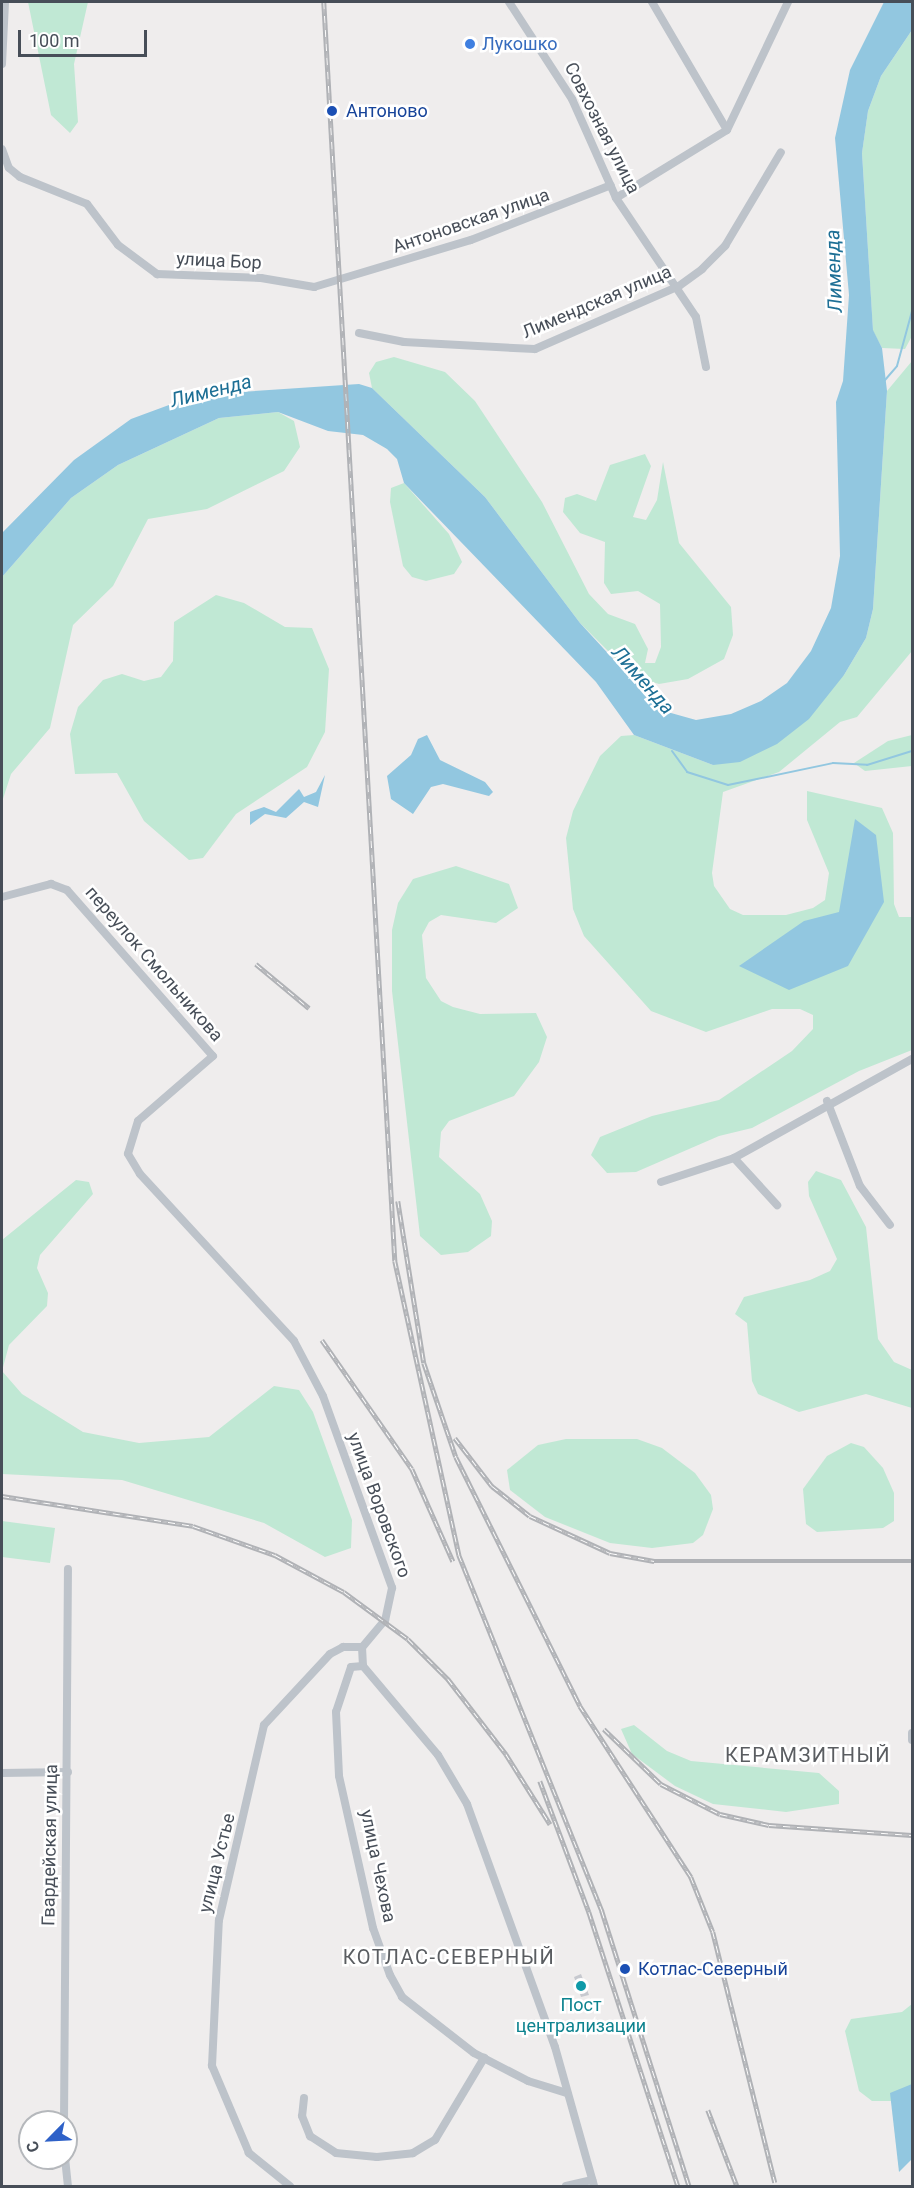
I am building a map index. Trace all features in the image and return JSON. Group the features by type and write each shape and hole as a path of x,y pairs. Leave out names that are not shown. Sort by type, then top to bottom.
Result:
{"street":[{"path":"2,64 5,2"},
{"name":"Совхозная улица","path":"509,2 572,99 616,198 679,286 702,334 706,367"},
{"path":"652,2 728,130"},
{"path":"616,198 728,130 788,2"},
{"name":"улица Бор","path":"2,149 9,168 20,177 87,204 118,245 157,274 261,278 314,287 339,277"},
{"name":"Лимендская улица","path":"359,333 523,352 679,286 725,246 781,152"},
{"name":"Антоновская улица","path":"339,277 363,275 471,240 611,185"},
{"name":"переулок Смольникова","path":"2,897 51,884 67,890 213,1056"},
{"name":"улица Воровского","path":"213,1056 138,1121 128,1154 140,1174 294,1341 323,1396 392,1588 385,1620 362,1647"},
{"path":"661,1182 734,1158 827,1101 912,1059"},
{"path":"827,1101 860,1186 890,1225"},
{"path":"734,1158 777,1205"},
{"name":"Гвардейская улица","path":"64,2110 68,1569"},
{"name":"улица Устье","path":"290,2187 249,2153 213,2066 219,1920 264,1725 330,1654 344,1647 362,1647"},
{"path":"362,1647 363,1666 438,1755 467,1804 567,2093 593,2183 566,2187"},
{"name":"улица Чехова","path":"363,1666 351,1667 342,1689 336,1742 373,1928 402,1997 484,2058 567,2093"},
{"path":"912,1733 912,1740"},
{"path":"2,1773 68,1772"},
{"path":"304,2098 302,2116 310,2136 336,2153 377,2157 413,2153 435,2140 484,2058"},
{"path":"66,2170 68,2187"}],"green space":[{"path":"28,2 88,2 74,64 78,122 70,133 51,115"},
{"path":"912,30 912,336 905,349 882,348 873,331 862,153 868,111 881,76"},
{"path":"394,357 445,372 475,401 542,502 589,594 608,614 635,624 648,649 645,663 655,663 661,647 660,604 638,591 611,594 604,583 605,542 580,533 563,512 565,498 577,494 596,501 610,465 645,454 651,466 633,517 646,520 657,500 663,462 679,543 731,607 733,635 724,659 688,679 659,684 633,676 580,623 485,497 372,388 369,373 376,362"},
{"path":"912,361 912,651 857,717 840,722 779,772 723,792 712,873 714,886 730,909 743,915 786,915 813,908 825,900 829,873 807,820 807,791 882,808 893,833 894,904 899,917 912,917 912,1050 859,1071 752,1128 719,1136 636,1172 607,1173 591,1155 600,1137 652,1116 719,1100 792,1051 813,1029 813,1015 800,1009 772,1009 706,1032 651,1011 584,936 573,909 566,838 573,811 600,756 621,736 634,735 713,765 844,675 866,638 873,609 887,391"},
{"path":"278,412 294,421 300,447 284,471 207,509 148,519 113,586 73,625 50,728 11,774 2,802 2,577 71,498 118,465 219,418"},
{"path":"404,483 449,534 462,562 454,574 426,581 412,577 403,566 390,502 391,488"},
{"path":"216,595 244,603 285,627 312,628 329,669 325,732 307,767 236,814 203,858 189,860 144,821 117,773 75,774 70,734 78,707 103,680 122,674 144,681 161,677 173,661 174,622"},
{"path":"912,735 912,766 865,771 854,763 888,741"},
{"path":"456,866 509,884 518,908 496,923 441,915 429,922 422,935 426,978 441,1001 453,1007 480,1014 536,1013 547,1037 539,1062 514,1096 449,1121 441,1132 439,1157 480,1194 492,1221 491,1236 468,1252 441,1255 420,1236 392,991 392,930 398,903 413,879"},
{"path":"816,1171 841,1180 866,1227 878,1339 894,1362 912,1370 912,1408 866,1394 799,1412 758,1394 752,1381 747,1323 735,1314 744,1297 810,1280 830,1271 837,1259 809,1196 808,1182"},
{"path":"76,1180 89,1182 93,1194 40,1255 37,1268 48,1293 47,1306 9,1345 2,1371 2,1240"},
{"path":"2,1371 22,1394 83,1432 139,1443 209,1437 274,1386 299,1390 313,1412 352,1520 351,1548 325,1557 264,1523 122,1480 2,1474"},
{"path":"566,1439 637,1439 662,1448 695,1473 711,1495 713,1509 703,1535 693,1543 652,1548 610,1543 545,1517 510,1490 507,1470 538,1445"},
{"path":"851,1443 864,1447 883,1468 894,1493 894,1521 883,1528 817,1532 806,1524 803,1489 827,1456"},
{"path":"2,1521 55,1528 50,1563 2,1557"},
{"path":"634,1725 667,1751 691,1761 819,1773 839,1791 839,1804 786,1812 713,1804 675,1786 632,1754 621,1729"},
{"path":"912,2004 912,2101 872,2101 859,2091 845,2031 851,2019 902,2012"}],"water":[{"path":"884,2 912,2 912,30 881,76 868,111 862,153 873,330 882,348 887,391 873,609 866,638 844,675 809,719 777,744 740,762 713,765 634,735 596,682 404,483 397,459 387,449 363,435 328,431 278,412 219,418 118,465 71,498 2,577 2,533 74,460 131,419 196,395 359,384 372,388 485,497 580,623 649,698 671,713 696,720 731,714 761,701 787,683 811,651 831,608 840,556 836,402 843,381 849,295 835,138 850,70"},
{"path":"427,735 440,760 485,782 493,792 489,796 443,784 431,787 413,814 391,799 387,776 411,755 418,739"},
{"path":"325,775 318,807 304,802 286,818 265,814 250,825 250,812 264,807 276,812 299,789 304,797 316,792"},
{"path":"855,819 876,835 884,902 848,966 789,990 739,966 804,921 839,912"},
{"path":"912,2084 912,2159 899,2172 890,2093"}],"building":[{"name":"Пост централизации","path":"581,1974 589,1995 581,1997 574,1977"}],"waterway":[{"path":"885,380 897,366 912,311"},
{"path":"672,751 687,772 728,785 833,763 867,765 912,751"}],"railway":[{"path":"324,2 395,1261 459,1555 602,1911 689,2186"},
{"path":"256,964 309,1008"},
{"path":"398,1201 424,1363 456,1457 580,1706 691,1877 713,1932 775,2182"},
{"path":"322,1340 412,1469 453,1561"},
{"path":"455,1438 492,1486 530,1516 610,1553 654,1561 912,1561"},
{"path":"2,1496 193,1526 275,1555 344,1592 408,1639 448,1679 506,1754 550,1824"},
{"path":"604,1729 661,1784 720,1814 769,1825 912,1835"},
{"path":"540,1781 589,1912 678,2186"},
{"path":"708,2110 737,2186"}],"place":[{"name":"Лукошко","path":"470,44"},
{"name":"Антоново","path":"332,111"},
{"name":"Котлас-Северный","path":"625,1969"},
{"name":"Пост централизации","path":"581,1986"}],"district":[{"name":"КЕРАМЗИТНЫЙ","path":"808,1755"},
{"name":"КОТЛАС-СЕВЕРНЫЙ","path":"449,1957"}],"water label":[{"name":"Лименда","path":"834,271"},
{"name":"Лименда","path":"211,391"},
{"name":"Лименда","path":"643,680"}]}
